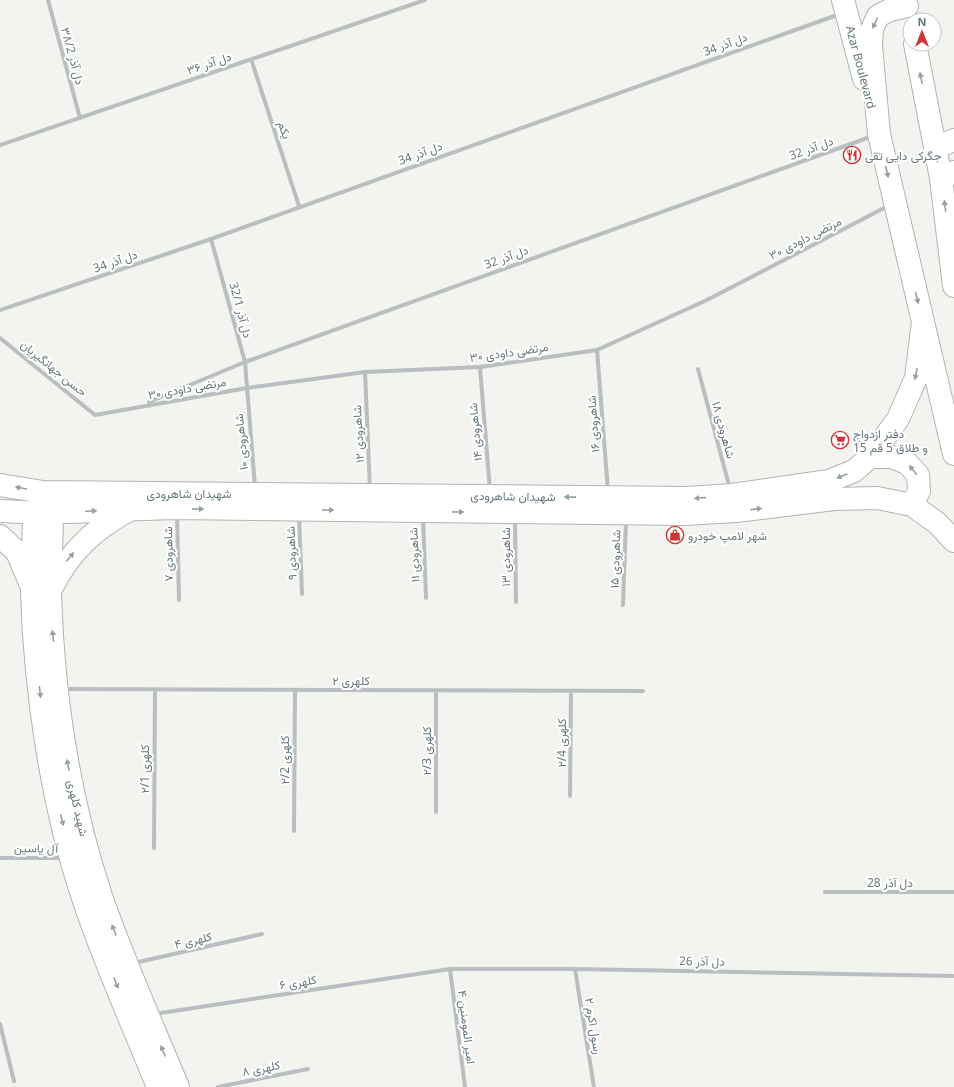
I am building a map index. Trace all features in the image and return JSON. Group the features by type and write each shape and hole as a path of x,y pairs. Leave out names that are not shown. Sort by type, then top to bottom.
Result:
{"main road":[{"name":"Azar Boulevard","path":"844,6 879,134"},
{"path":"908,9 890,10 878,16 872,29 871,46 879,134 894,204 954,454"},
{"path":"917,52 944,144 954,286"},
{"name":"شهیدان شاهرودی","path":"0,484 43,492 687,498 732,495 829,481 854,471 870,457 898,419 916,378 923,322"},
{"path":"870,457 892,458 908,463 918,475 920,491 912,505"},
{"path":"43,492 43,513"},
{"name":"شهیدان شاهرودی","path":"0,511 43,513 177,508 686,514 736,511 834,499 877,498 912,505 937,523 954,541"},
{"path":"0,536 17,552 41,590 84,540 111,520 131,509"},
{"name":"شهید کلهری","path":"43,513 41,590 34,628 49,761 81,856 101,895 178,1087"},
{"name":"شهید کلهری","path":"41,590 52,627 66,758 81,856 84,901 158,1087"}],"street":[{"name":"دل آذر ۳۸/2","path":"48,0 80,118"},
{"name":"دل آذر ۳۶","path":"0,145 425,0"},
{"name":"دل آذر 34","path":"0,310 211,239 844,6"},
{"name":"یکم","path":"251,59 300,206"},
{"name":"دل آذر 32","path":"142,405 245,362 879,134"},
{"name":"۳۰ مرتضی داودی","path":"95,414 247,388 365,372 480,367 597,350 707,300 894,204"},
{"name":"دل آذر 32/1","path":"211,239 245,362 247,388"},
{"name":"حسن جهانگیریان","path":"0,338 95,414"},
{"name":"شاهرودی ۱۶","path":"597,350 608,498"},
{"name":"شاهرودی ۱۴","path":"480,367 490,495"},
{"name":"شاهرودی ۱۸","path":"698,369 732,495"},
{"name":"شاهرودی ۱۲","path":"365,372 370,494"},
{"name":"شاهرودی ۱۰","path":"247,388 256,494"},
{"name":"۷ شاهرودی","path":"177,508 179,600"},
{"name":"۹ شاهرودی","path":"299,510 302,594"},
{"name":"۱۱ شاهرودی","path":"423,511 426,598"},
{"name":"۱۳ شاهرودی","path":"515,512 516,602"},
{"name":"۱۵ شاهرودی","path":"623,605 626,514"},
{"name":"کلهری ۲","path":"58,689 643,691"},
{"name":"کلهری ۲/1","path":"154,848 155,690"},
{"name":"کلهری ۲/2","path":"294,690 294,831"},
{"name":"کلهری ۲/3","path":"436,691 436,812"},
{"name":"کلهری ۲/4","path":"570,796 571,691"},
{"name":"آل یاسین","path":"0,858 81,856"},
{"name":"دل آذر 28","path":"825,892 954,892"},
{"name":"کلهری ۴","path":"128,964 262,934"},
{"name":"کلهری ۶","path":"148,1015 450,969"},
{"name":"دل آذر 26","path":"450,969 575,969 954,976"},
{"name":"امیر المومنین ۴","path":"450,969 464,1087"},
{"name":"رسول اکرم ۲","path":"575,969 594,1087"},
{"path":"0,1024 14,1081"},
{"name":"کلهری ۸","path":"218,1087 308,1069"}],"place":[{"name":"جگرکی دایی تقی","path":"852,155"},
{"name":"دفتر ازدواج 15 و طلاق 5 قم","path":"840,440"},
{"name":"شهر لامپ خودرو","path":"675,535"}]}
